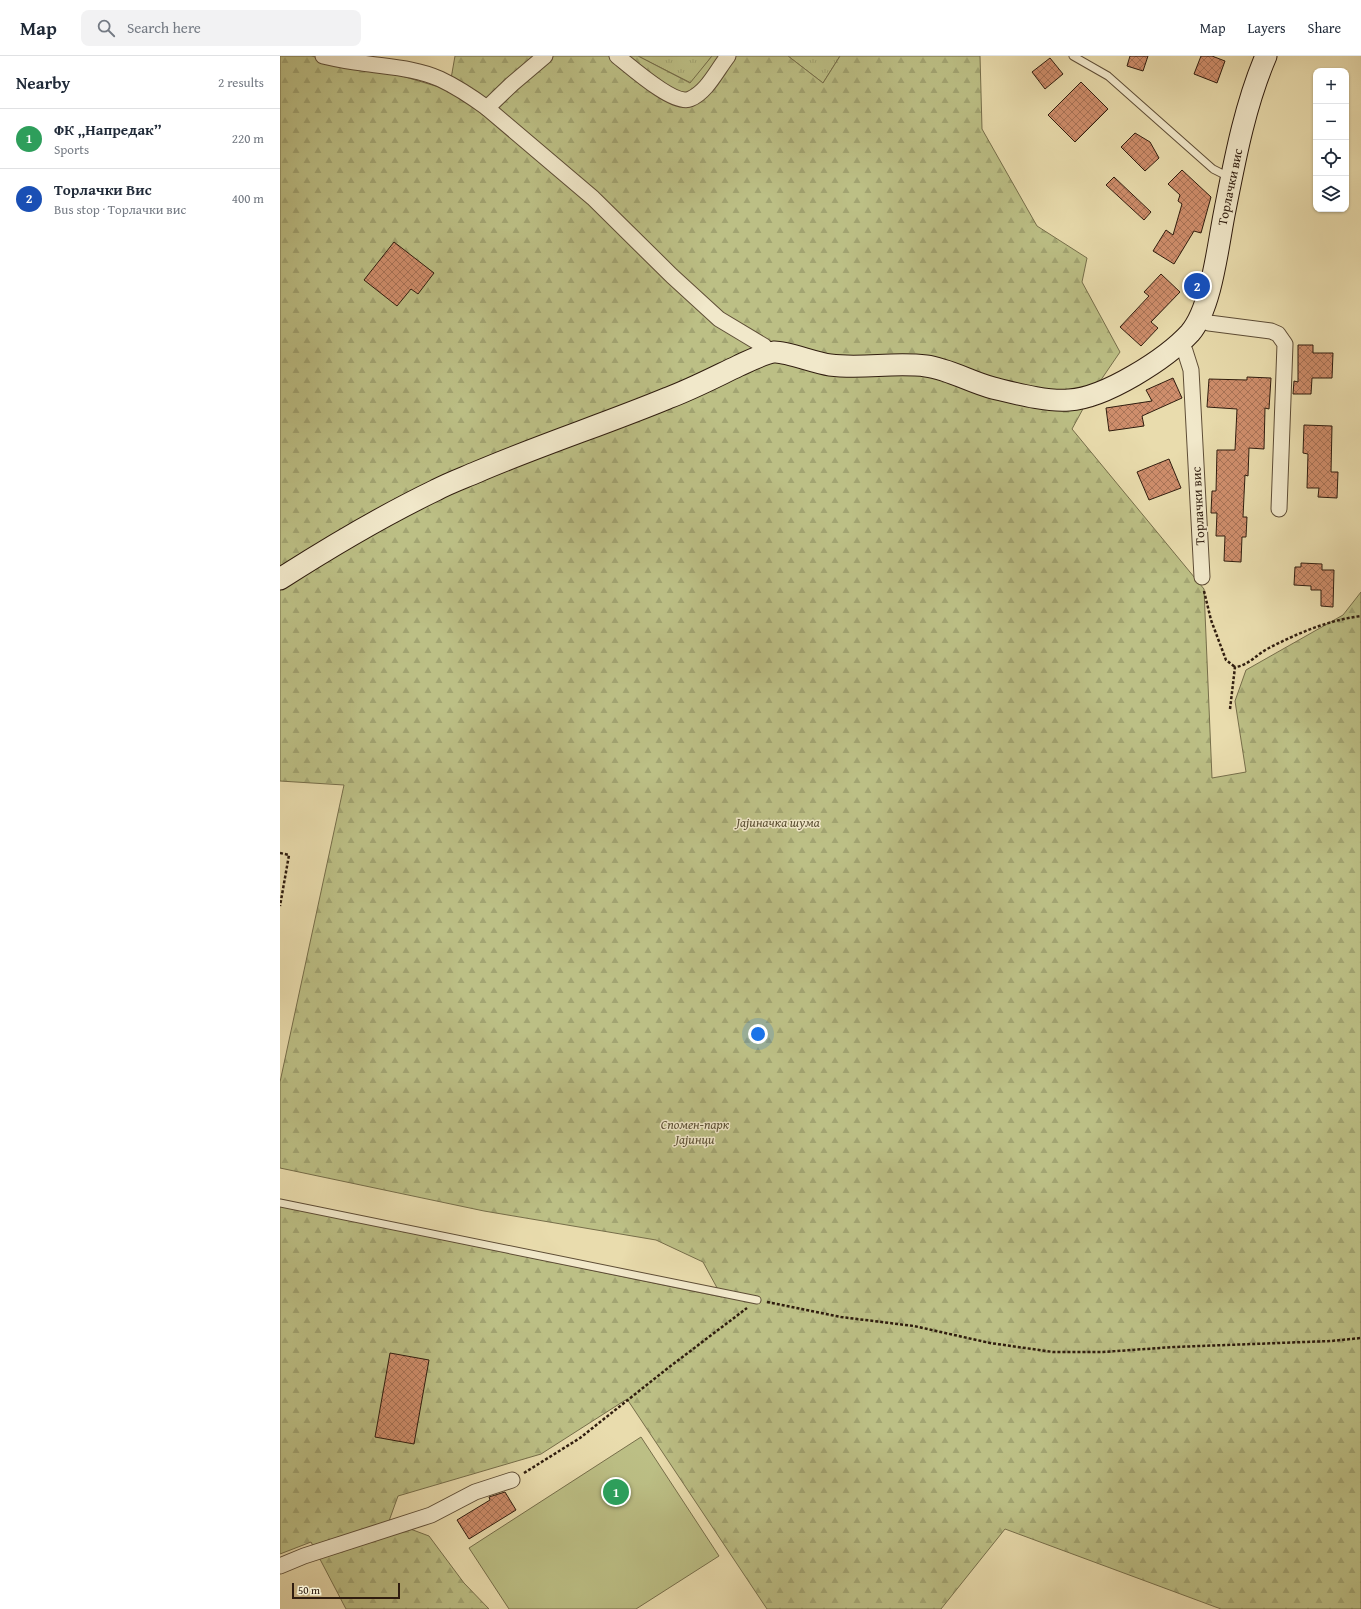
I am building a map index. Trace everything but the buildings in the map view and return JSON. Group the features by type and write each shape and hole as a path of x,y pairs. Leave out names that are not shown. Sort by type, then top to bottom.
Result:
{"street":[{"path":"280,579 322,552 437,489 504,460 670,398 747,362 771,353 764,346 719,319 672,276 593,198 487,108 470,96 439,78 385,66 323,56"},
{"path":"487,108 545,56"},
{"path":"618,56 671,96 689,100 703,90 728,56"},
{"name":"Торлачки вис","path":"771,353 782,352 811,361 834,365 928,366 990,387 1054,400 1071,400 1090,396 1129,378 1180,343 1199,319 1211,278 1231,178 1252,95 1266,56"},
{"path":"1199,319 1209,323 1271,331 1278,334 1285,344 1279,509"},
{"name":"Торлачки вис","path":"1180,343 1185,350 1191,370 1202,576"},
{"path":"280,1566 304,1556 431,1514 475,1492 512,1480"}],"lane":[{"path":"1073,56 1108,76 1213,169 1231,178"},
{"path":"280,1203 757,1300"}],"path":[{"path":"1202,576 1205,597 1211,620 1226,660 1234,667 1241,666 1267,649 1296,635 1342,618 1361,616"},
{"path":"1230,709 1234,667"},
{"path":"280,853 289,855 280,906"},
{"path":"512,1480 580,1438 757,1300 841,1317 914,1326 990,1342 1053,1352 1103,1352 1174,1347 1332,1341 1361,1338"}],"green space":[{"name":"Јајиначка шума","path":"280,56 311,56 392,73 449,90 455,56 638,56 690,83 712,56 788,56 823,83 840,56 980,56 982,129 1037,226 1087,258 1082,282 1120,352 1090,396 1072,429 1204,589 1212,778 1246,772 1235,701 1246,670 1343,615 1361,592 1361,1609 1221,1609 1005,1529 941,1609 767,1609 627,1399 541,1454 398,1496 389,1521 429,1536 464,1583 489,1609 346,1609 311,1542 280,1554 280,1206 722,1297 703,1262 656,1240 484,1211 280,1168 280,1082 344,785 280,781"},
{"path":"638,56 712,56 691,83"},
{"path":"788,56 840,56 823,83"},
{"path":"641,1437 719,1556 636,1609 509,1609 469,1548"}],"place":[{"name":"Торлачки Вис","path":"1197,286"},
{"name":"ФК „Напредак”","path":"616,1492"}],"park label":[{"name":"Спомен-парк Јајинци","path":"695,1132"}]}
